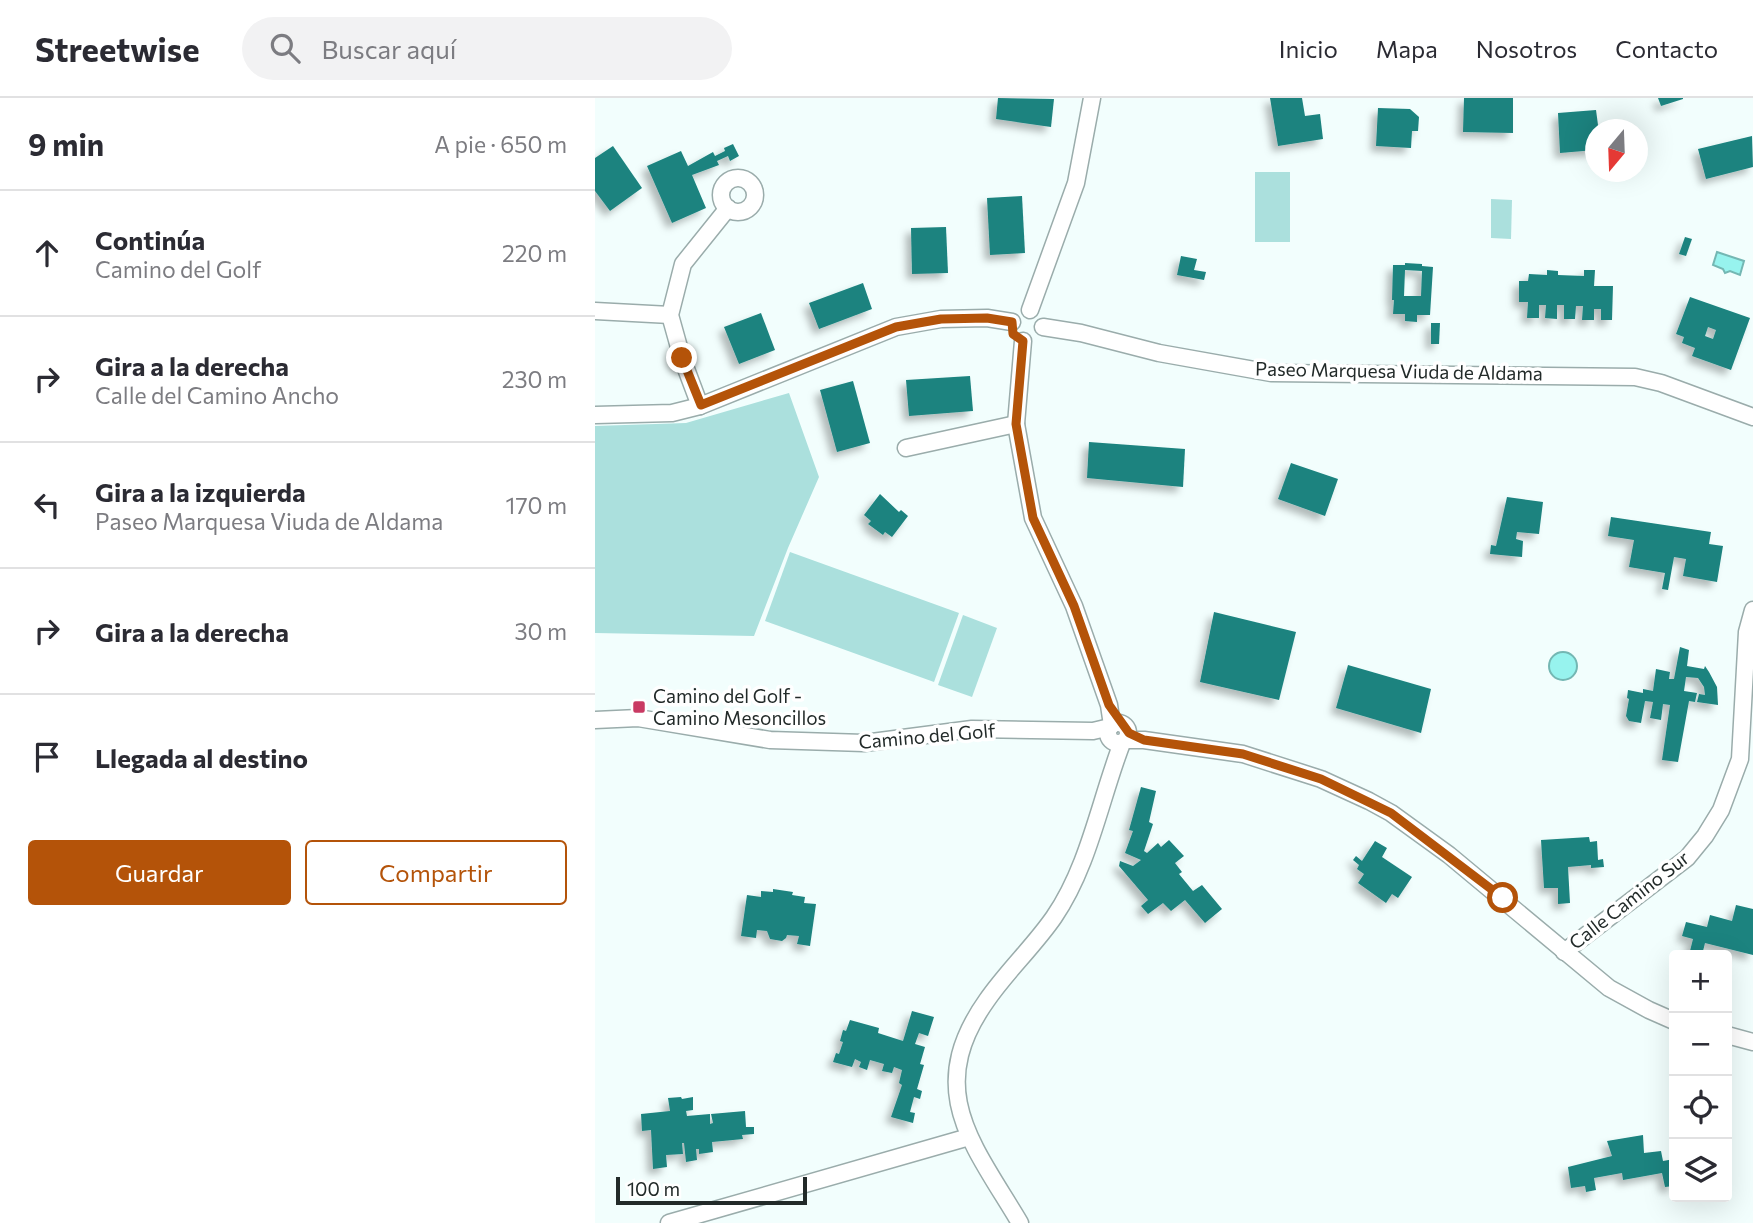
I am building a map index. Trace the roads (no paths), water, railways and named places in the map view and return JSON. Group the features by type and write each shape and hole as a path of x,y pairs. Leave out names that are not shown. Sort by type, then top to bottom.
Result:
{"street":[{"path":"1030,310 1076,183 1093,98"},
{"path":"701,405 682,358 670,315 683,264 728,208"},
{"path":"1030,310 1040,316 1043,327 1034,340 1023,341 1013,334 1012,322 1021,312 1030,310"},
{"path":"595,311 670,315"},
{"path":"595,415 673,413 701,405 896,327 941,319 987,318 1012,322"},
{"name":"Paseo Marquesa Viuda de Aldama","path":"1043,327 1081,333 1159,353 1271,373 1635,377 1661,383 1753,417"},
{"path":"1020,1223 969,1137 956,1102 956,1072 964,1041 987,1000 1054,917 1078,875 1111,770 1115,734 1109,705 1074,606 1033,518 1016,424 1023,341"},
{"path":"906,448 1016,424"},
{"name":"Calle Camino Sur","path":"1564,952 1687,858 1721,810 1740,759 1747,632 1753,610"},
{"name":"Camino del Golf","path":"595,720 638,718 770,740 864,743 972,729 1115,734 1243,754 1321,779 1391,813 1503,898 1609,988 1669,1019"},
{"path":"1732,1036 1753,1042"},
{"path":"669,1223 969,1137"}],"place":[{"name":"Camino del Golf - Camino Mesoncillos","path":"639,707"}]}
